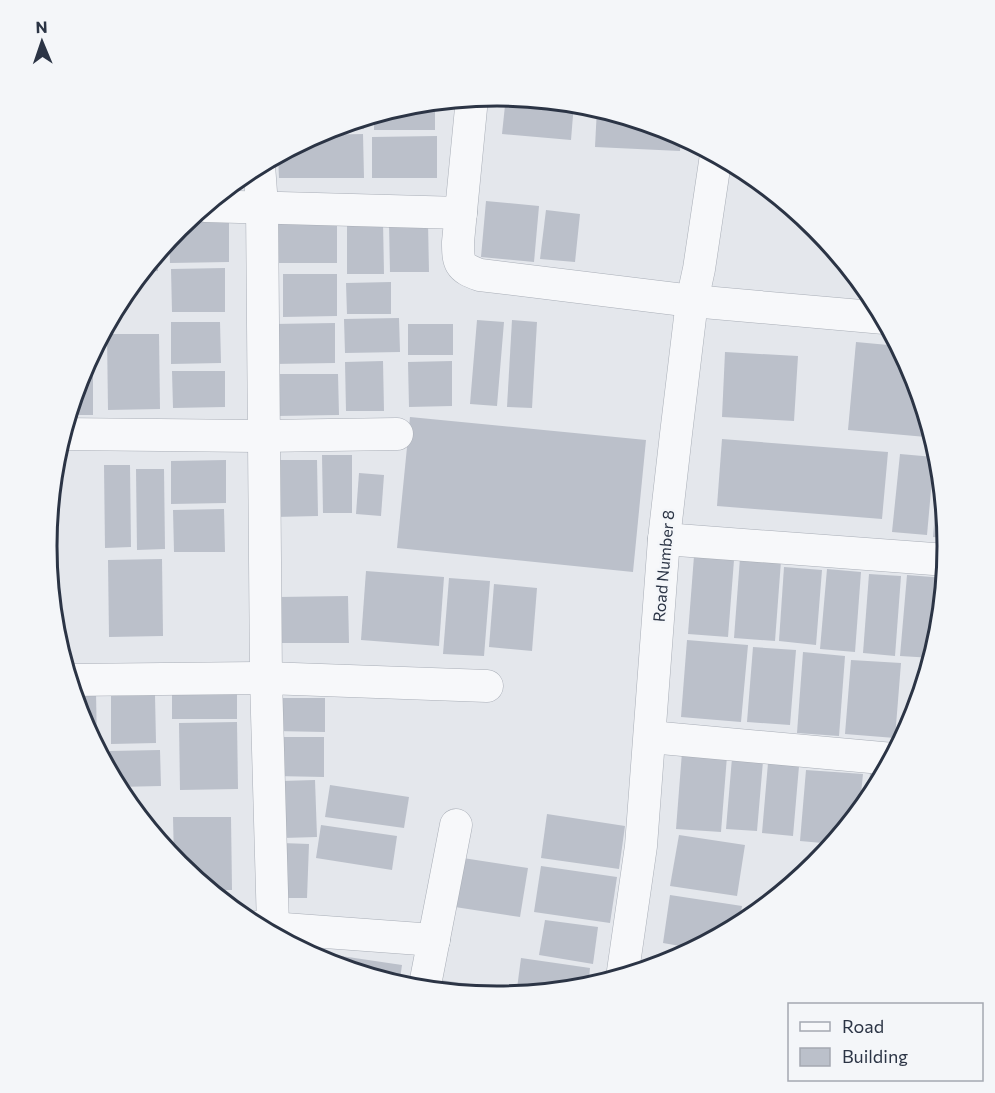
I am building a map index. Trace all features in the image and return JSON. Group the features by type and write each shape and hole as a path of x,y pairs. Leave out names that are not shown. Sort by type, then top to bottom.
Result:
{"street":[{"path":"471,107 458,259 465,270 480,275 692,301 873,317"},
{"name":"Road Number 8","path":"623,969 641,846 664,539 692,301 715,163"},
{"path":"260,176 262,206 262,436 266,678 265,921"},
{"path":"218,206 461,213"},
{"path":"71,434 262,436 397,434"},
{"path":"664,539 938,559"},
{"path":"78,680 266,678 487,686"},
{"path":"650,737 884,758"},
{"path":"426,981 456,825"},
{"path":"277,928 434,940"}],"building":[{"path":"505,106 573,113 571,140 502,134"},
{"path":"435,111 435,130 374,130 374,124"},
{"path":"597,117 639,129 680,146 680,151 595,147"},
{"path":"343,134 363,134 364,178 279,178 278,164"},
{"path":"437,136 437,178 372,178 372,137"},
{"path":"486,201 539,206 534,262 481,257"},
{"path":"546,210 580,214 575,262 540,259"},
{"path":"278,219 337,219 337,263 278,263"},
{"path":"201,221 229,221 229,262 170,263 170,252"},
{"path":"347,221 383,221 384,274 347,274"},
{"path":"389,223 428,223 429,272 390,272"},
{"path":"225,268 225,312 172,312 171,269"},
{"path":"283,274 337,274 337,316 283,317"},
{"path":"391,282 391,314 347,314 346,283"},
{"path":"399,318 400,352 345,353 344,319"},
{"path":"477,320 504,322 497,406 470,404"},
{"path":"512,320 537,322 532,408 507,407"},
{"path":"171,322 220,322 221,363 171,364"},
{"path":"335,323 335,363 274,364 273,324"},
{"path":"408,324 453,324 453,355 408,355"},
{"path":"112,334 159,334 160,409 108,410 107,343"},
{"path":"856,342 889,345 915,405 924,437 848,430"},
{"path":"725,352 798,356 794,421 722,417"},
{"path":"383,361 384,411 346,411 345,362"},
{"path":"452,361 452,406 409,407 408,362"},
{"path":"172,371 225,371 225,407 173,408"},
{"path":"93,373 93,415 77,415"},
{"path":"276,374 338,374 339,415 276,416"},
{"path":"410,417 646,440 633,572 397,548"},
{"path":"722,439 888,452 882,519 717,506"},
{"path":"900,454 929,457 932,477 927,535 892,532"},
{"path":"322,455 352,455 352,513 323,513"},
{"path":"226,460 226,503 171,504 171,461"},
{"path":"275,460 317,460 318,516 275,517"},
{"path":"104,465 130,465 131,547 105,548"},
{"path":"136,469 164,469 165,549 137,550"},
{"path":"359,473 384,475 381,516 356,514"},
{"path":"936,505 938,537 933,537"},
{"path":"224,509 225,552 174,552 173,510"},
{"path":"694,556 734,560 728,637 688,634"},
{"path":"740,558 781,561 775,641 734,638"},
{"path":"162,559 163,636 109,637 108,560"},
{"path":"784,567 822,570 816,645 779,641"},
{"path":"827,569 861,572 855,652 820,649"},
{"path":"366,571 444,577 439,646 361,640"},
{"path":"869,574 901,576 895,656 863,653"},
{"path":"907,575 937,577 930,632 924,657 900,656"},
{"path":"449,578 490,581 484,656 443,654"},
{"path":"494,584 537,588 532,651 489,647"},
{"path":"348,596 349,643 279,643 278,597"},
{"path":"687,640 748,645 741,722 681,717"},
{"path":"753,647 796,650 790,725 747,722"},
{"path":"803,652 845,656 839,736 797,733"},
{"path":"851,660 901,663 894,738 845,734"},
{"path":"81,691 96,691 97,728"},
{"path":"237,691 237,719 172,719 172,692"},
{"path":"155,695 156,743 111,744 111,696"},
{"path":"275,698 325,698 325,732 274,731"},
{"path":"237,722 238,789 180,790 179,723"},
{"path":"275,737 324,737 324,777 275,776"},
{"path":"160,750 161,786 128,787 110,756 110,751"},
{"path":"682,752 727,756 721,832 676,829"},
{"path":"732,758 763,761 757,831 726,829"},
{"path":"768,763 799,766 793,836 762,833"},
{"path":"806,770 863,774 861,796 829,837 823,843 800,841"},
{"path":"870,773 875,773 869,782"},
{"path":"315,780 317,837 283,838 281,781"},
{"path":"330,785 409,797 404,828 325,817"},
{"path":"547,814 625,826 619,869 541,858"},
{"path":"173,817 231,817 232,890 222,890 174,845"},
{"path":"321,825 397,836 392,870 316,858"},
{"path":"679,835 745,845 737,896 670,886"},
{"path":"282,843 309,844 307,898 281,898"},
{"path":"463,858 528,868 520,917 455,907"},
{"path":"541,866 617,877 610,923 534,912"},
{"path":"670,895 742,906 741,914 692,942 682,946 663,943"},
{"path":"545,920 598,927 593,964 539,955"},
{"path":"334,955 402,965 400,976 356,964"},
{"path":"521,958 590,968 589,978 517,986"},
{"path":"440,980 491,987 469,986 440,983"}]}
